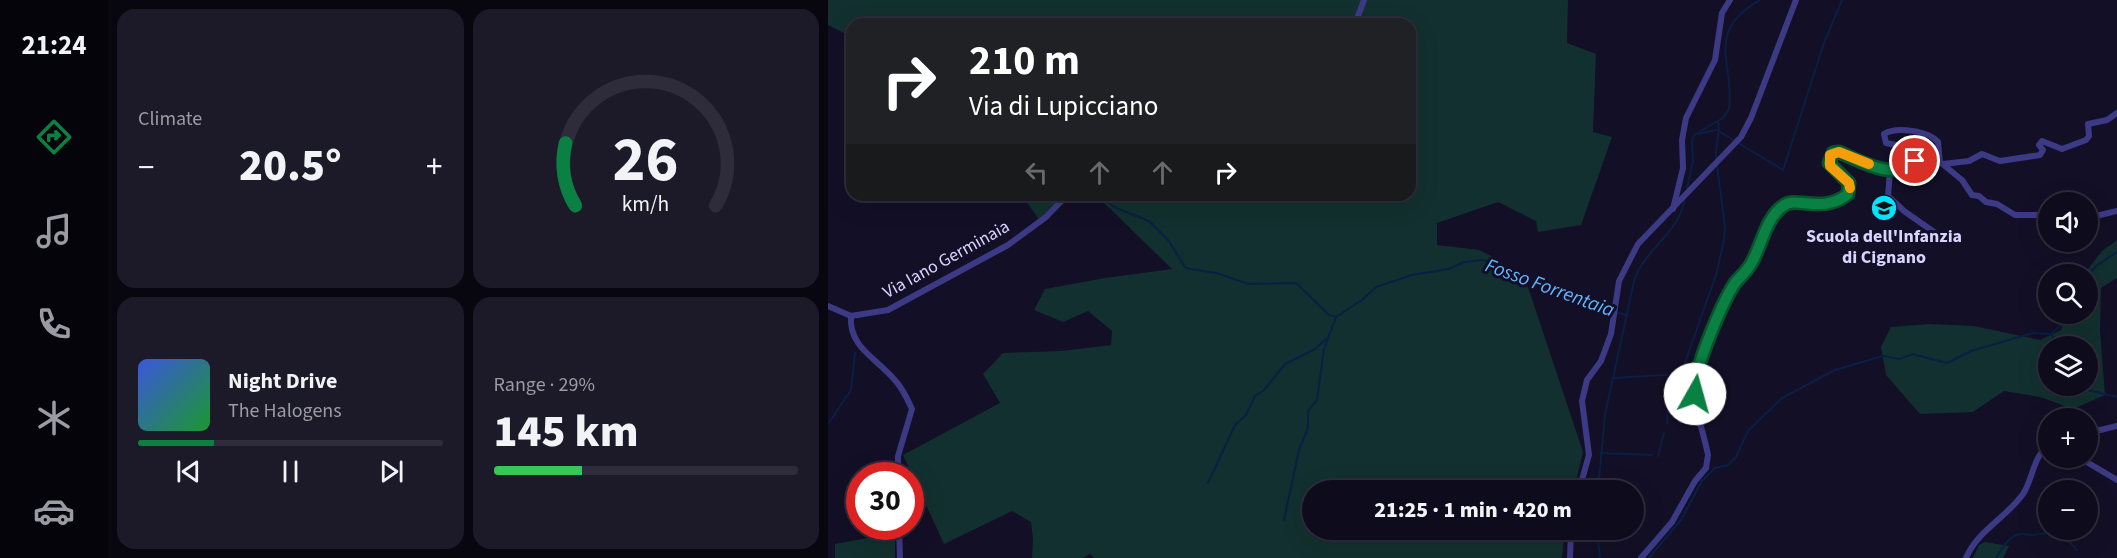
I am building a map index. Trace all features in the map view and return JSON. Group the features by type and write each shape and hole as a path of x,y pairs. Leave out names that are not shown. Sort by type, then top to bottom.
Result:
{"street":[{"path":"1357,18 1364,0"},
{"path":"1673,209 1683,168 1682,140 1686,118 1715,60 1722,13 1730,0"},
{"path":"1582,480 1589,455 1582,401 1587,380 1601,361 1611,334 1619,281 1638,244 1733,148 1751,118 1796,0"},
{"path":"1943,164 1969,161 1982,154 2000,161 2040,155 2043,150 2039,145 2042,141 2062,149 2086,140 2090,122 2107,120 2117,113"},
{"path":"1641,558 1672,522 1695,481 1706,468 1708,455 1694,379 1726,302 1735,284 1752,263 1774,216 1786,203 1821,205 1848,194 1849,183 1829,163 1833,153 1839,152 1890,171 1903,169 1912,165 1917,156 1915,150 1886,142 1883,137 1890,130 1933,136 1938,142 1939,159 1962,180 1972,195 1979,196 1986,202 1998,204 2015,215 2038,215"},
{"path":"1890,171 1888,196 1904,211 1944,239"},
{"name":"Via Iano Germinaia","path":"851,316 888,310 1008,245 1046,217 1061,201"},
{"path":"2098,216 2117,211"},
{"path":"828,306 851,316 850,328 855,341 898,384 912,409 898,462"},
{"path":"2098,431 2117,426"},
{"path":"1966,558 1977,539 2016,504 2027,489 2038,458"},
{"path":"2097,468 2117,480"},
{"path":"899,540 900,558"},
{"path":"1570,558 1571,540"}],"green space":[{"path":"828,0 1568,0 1567,43 1596,54 1593,132 1612,137 1581,225 1538,232 1536,221 1498,202 1437,223 1437,245 1479,250 1499,260 1528,287 1583,452 1576,480 1302,480 1302,540 1564,540 1562,558 1094,558 1090,554 1083,558 1032,558 1031,522 1012,511 944,544 924,501 924,462 906,462 903,455 1000,403 983,374 1003,353 1061,351 1111,345 1112,331 1088,311 1063,322 1034,310 1045,289 1172,269 1102,201 1416,201 1416,18 846,18 846,34 828,25"},
{"path":"1026,201 1067,201 1042,224"},
{"path":"2117,240 2117,278 2101,288 2100,330 2105,395 2070,408 2040,397 2004,391 1973,412 1920,414 1886,375 1881,347 1891,327 1929,324 1974,326 2038,340 2038,396 2098,396 2098,336 2048,336 2061,330 2063,324 2098,324 2098,264 2092,264 2102,251"},
{"path":"857,540 895,540 895,558 835,558 835,544"},
{"path":"1985,542 2009,546 2003,558 1973,558 1979,545"}],"waterway":[{"path":"1686,193 1693,161 1694,135 1723,118 1729,109 1730,92 1725,50 1727,37 1732,24 1743,12 1760,0"},
{"path":"1697,134 1717,130 1783,170 1824,43 1842,0"},
{"path":"1716,159 1718,121"},
{"path":"1613,378 1681,374 1716,275 1724,240 1725,227 1717,165"},
{"path":"1599,480 1605,415 1634,281 1645,259 1676,221 1685,198"},
{"name":"Fosso Forrentaia","path":"1106,201 1116,208 1149,221 1168,240 1185,267 1217,273 1248,284 1296,283 1329,315 1336,317"},
{"path":"2098,265 2117,252"},
{"name":"Fosso Forrentaia","path":"1336,317 1362,300 1376,287 1412,275 1449,269 1464,262 1482,260 1501,265 1554,293 1626,315"},
{"path":"1284,520 1299,450 1308,428 1308,411 1317,400 1324,349 1336,317"},
{"path":"1649,558 1681,520 1702,481 1715,468 1728,465 1736,457 1748,431 1782,398 1835,370 1884,356 1899,359 1913,354 1947,363 1971,351 2033,333 2051,334 2062,324"},
{"path":"1208,483 1235,425 1246,415 1255,396 1264,390 1285,364 1315,349 1326,339"},
{"path":"828,424 851,390 855,353"},
{"path":"1667,423 1671,375"},
{"path":"2098,392 2117,397"},
{"path":"1658,456 1664,433"},
{"path":"1600,453 1652,455"},
{"path":"1996,558 2009,540 2022,534 2058,535 2077,550"},
{"path":"1598,540 1600,558"}],"slow traffic":[{"path":"1850,188 1849,183 1830,166 1830,155 1839,152 1869,164"}],"place":[{"name":"Scuola dell'Infanzia di Cignano","path":"1884,208"}],"route":[{"path":"1695,394 1694,379 1697,370 1726,302 1735,284 1752,263 1770,223 1781,206 1792,202 1814,206 1826,204 1848,194 1849,183 1830,166 1830,155 1833,153 1839,152 1858,161 1890,171 1903,169 1915,161"}]}
